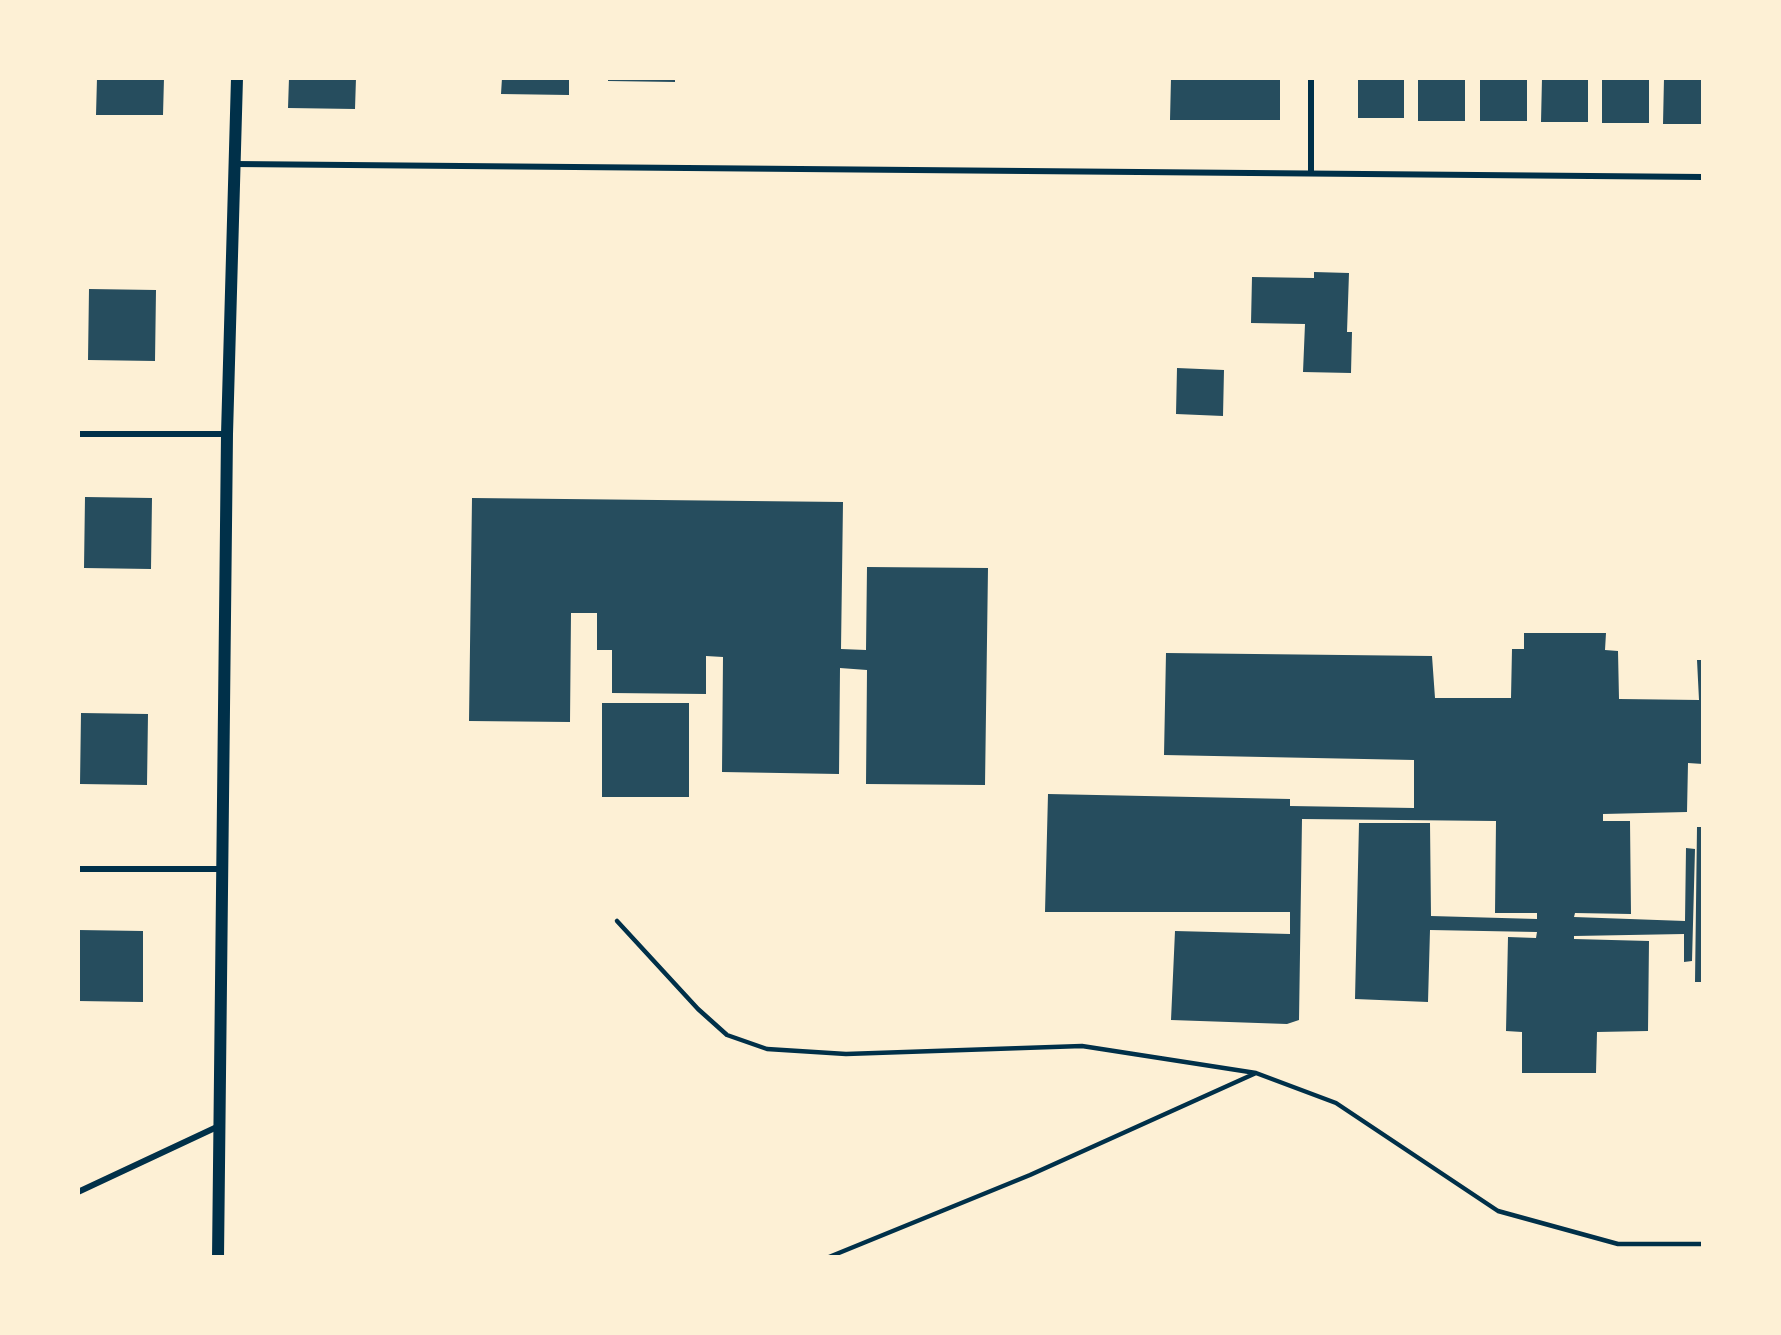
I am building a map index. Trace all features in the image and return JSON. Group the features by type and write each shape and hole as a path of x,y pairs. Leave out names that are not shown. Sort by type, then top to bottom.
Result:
{"main road":[{"path":"218,1257 227,434 237,78"}],"street":[{"path":"1311,78 1311,173"},
{"path":"235,164 1703,177"},
{"path":"78,434 227,434"},
{"path":"78,869 222,869"},
{"path":"78,1191 219,1126"}],"lane":[{"path":"617,921 698,1009 728,1035 767,1049 846,1054 1082,1046 1256,1073 1336,1103 1498,1211 1618,1244 1703,1244"},
{"path":"829,1257 1030,1175 1256,1073"}],"building":[{"path":"97,78 164,78 163,115 96,115"},
{"path":"289,78 356,78 355,109 288,108"},
{"path":"502,78 569,78 569,95 501,94"},
{"path":"608,78 675,78 675,82 608,81"},
{"path":"1171,78 1280,78 1280,120 1170,120"},
{"path":"1358,78 1404,78 1404,118 1358,118"},
{"path":"1418,78 1465,78 1465,121 1418,121"},
{"path":"1480,78 1527,78 1527,121 1480,121"},
{"path":"1542,78 1588,78 1588,122 1541,122"},
{"path":"1602,78 1649,78 1649,123 1602,123"},
{"path":"1664,78 1703,78 1703,124 1663,124"},
{"path":"1314,272 1349,273 1347,332 1352,332 1351,373 1303,372 1305,324 1251,323 1252,277 1314,278"},
{"path":"89,289 156,290 155,361 88,360"},
{"path":"1177,368 1224,370 1223,416 1176,414"},
{"path":"85,497 152,498 151,569 84,568"},
{"path":"472,498 843,502 841,649 866,650 867,567 988,568 985,785 866,784 867,670 840,668 839,774 722,772 723,657 706,656 706,694 612,693 612,650 597,650 597,613 571,613 570,722 469,721"},
{"path":"1524,633 1606,633 1605,650 1618,651 1619,699 1699,700 1697,660 1703,660 1703,764 1688,763 1687,812 1603,814 1603,821 1630,821 1631,914 1575,913 1574,917 1685,921 1686,848 1695,849 1692,961 1684,962 1684,934 1574,936 1574,939 1649,941 1648,1031 1597,1032 1596,1073 1522,1073 1522,1032 1506,1031 1508,937 1536,938 1537,932 1430,930 1428,1002 1355,999 1359,823 1430,823 1431,916 1537,919 1537,913 1495,913 1496,821 1302,819 1299,1020 1287,1024 1171,1020 1175,931 1290,934 1290,912 1045,912 1048,794 1290,799 1290,806 1414,808 1414,760 1164,755 1166,653 1432,656 1435,698 1511,698 1512,649 1524,649"},
{"path":"602,703 689,703 689,797 602,797"},
{"path":"81,713 148,714 147,785 80,784"},
{"path":"1697,827 1703,827 1703,982 1695,982"},
{"path":"78,930 143,931 143,1002 78,1001"}]}
